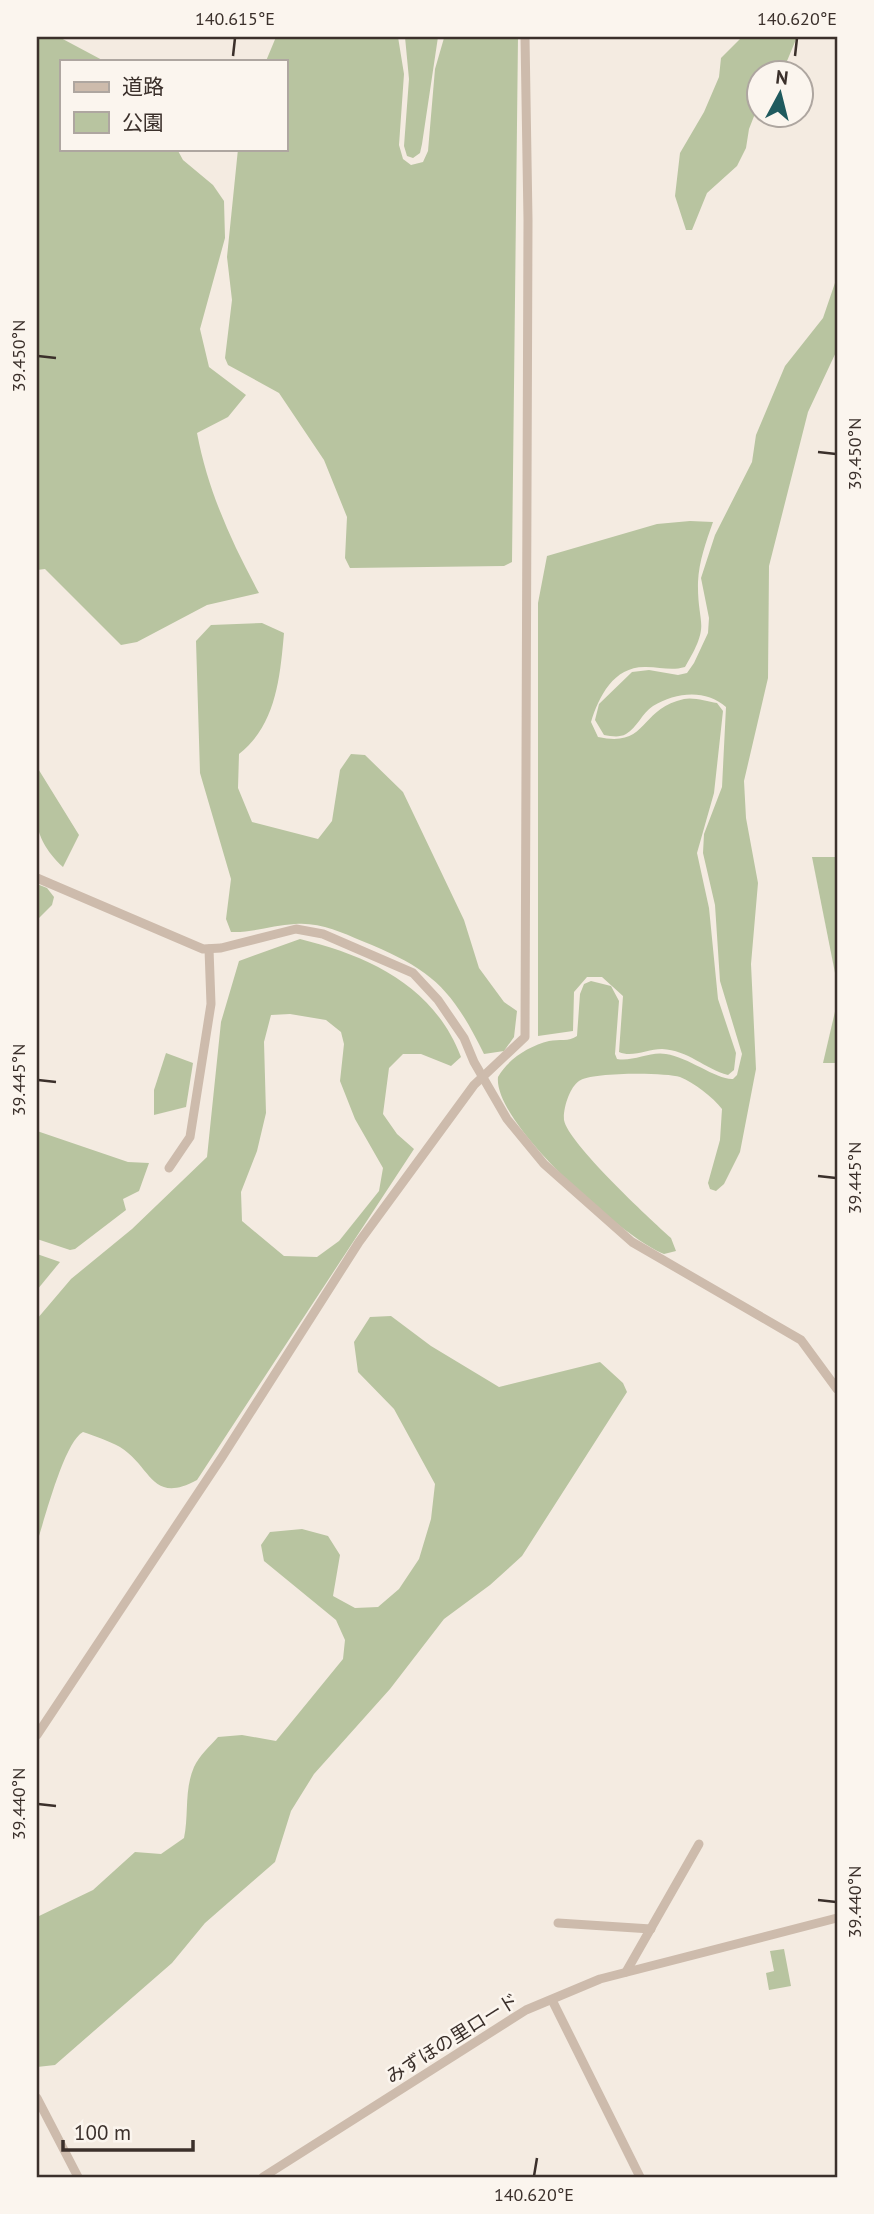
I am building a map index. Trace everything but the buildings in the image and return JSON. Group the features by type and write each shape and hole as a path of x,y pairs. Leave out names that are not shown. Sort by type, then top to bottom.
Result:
{"street":[{"path":"37,1735 222,1457 359,1242 482,1077 526,1037 528,220 525,37"},
{"path":"37,878 108,911 209,949 296,929 323,934 413,973 438,1000 464,1038 482,1077 529,1147 632,1242 801,1339 837,1389"},
{"path":"169,1168 190,1137 211,1004 209,949"},
{"path":"626,1972 699,1844"},
{"name":"みずほの里ロード","path":"263,2177 526,2010 626,1972 837,1919"},
{"path":"558,1923 651,1928"},
{"path":"552,2000 640,2177"},
{"path":"37,2098 78,2177"}],"green space":[{"path":"37,37 59,37 102,60 60,60 60,150 178,150 183,160 213,185 224,201 225,238 200,329 209,367 246,395 228,417 197,433 207,475 222,515 259,593 207,605 137,642 121,645 45,569 37,570"},
{"path":"276,37 398,37 404,74 399,145 403,159 411,165 423,162 428,151 435,69 444,38 518,37 512,562 504,566 350,568 345,558 347,517 324,460 279,393 228,365 225,358 232,300 227,257 238,150 287,150 287,60 266,60"},
{"path":"405,37 438,37 422,144 420,153 413,158 407,156 404,146 409,79"},
{"path":"742,37 797,37 787,60 744,60 744,130 749,130 746,148 737,166 707,193 692,230 686,230 675,196 680,153 704,112 719,77 721,58"},
{"path":"837,277 837,350 808,412 769,566 768,678 744,781 746,818 758,883 751,964 756,1069 740,1152 724,1184 716,1191 710,1189 708,1183 720,1140 722,1109 703,1091 672,1075 628,1074 586,1078 573,1088 565,1110 564,1120 579,1145 671,1238 676,1251 664,1254 620,1226 592,1203 537,1149 516,1122 502,1097 498,1077 507,1064 534,1046 577,1036 580,994 584,984 591,981 611,986 619,1001 615,1054 617,1059 666,1054 726,1078 733,1079 737,1075 742,1054 720,981 715,905 703,853 704,834 722,787 726,707 709,697 681,695 653,706 630,731 618,736 604,735 595,720 599,704 632,672 649,670 678,675 687,673 694,663 708,633 709,618 701,578 715,535 752,462 756,435 785,366 823,318"},
{"path":"713,522 700,567 698,597 701,632 693,652 685,667 635,668 617,677 603,693 591,722 598,737 614,739 635,732 658,711 684,699 717,703 723,711 714,793 697,853 709,908 718,999 736,1053 734,1070 728,1075 671,1050 657,1049 629,1054 619,1052 623,996 602,977 587,977 574,992 573,1031 538,1036 538,603 547,556 657,524"},
{"path":"262,623 284,633 274,700 261,729 239,754 238,788 252,822 318,839 332,821 340,770 351,754 365,755 403,792 464,920 479,968 504,1002 517,1011 514,1037 504,1051 484,1054 449,996 422,971 386,951 338,931 313,925 287,925 231,932 226,919 231,879 200,773 196,641 211,625"},
{"path":"37,767 79,835 63,867 44,844 39,833 36,810"},
{"path":"812,857 837,857 837,983"},
{"path":"37,884 47,888 54,897 52,905 37,920"},
{"path":"300,939 374,965 416,993 434,1011 449,1032 461,1057 451,1066 421,1054 403,1054 389,1068 383,1114 397,1134 414,1149 197,1480 182,1487 161,1486 120,1447 83,1432 69,1450 62,1465 37,1542 37,1319 71,1279 132,1229 207,1157 221,1022 239,961","holes":["290,1014 326,1020 341,1032 344,1044 340,1081 355,1119 383,1168 379,1191 339,1241 317,1257 284,1256 242,1221 241,1192 257,1151 266,1113 264,1042 271,1015"]},
{"path":"837,1003 837,1063 823,1063"},
{"path":"166,1053 193,1063 186,1107 154,1115 154,1090"},
{"path":"37,1131 128,1162 149,1163 139,1191 123,1199 126,1210 75,1249 70,1250 37,1239"},
{"path":"37,1254 60,1262 37,1290"},
{"path":"391,1316 431,1346 499,1387 600,1362 623,1383 627,1392 522,1556 490,1585 444,1619 390,1689 314,1774 291,1811 275,1862 205,1923 172,1963 55,2065 37,2067 37,1917 93,1890 135,1852 161,1854 184,1838 191,1776 205,1751 218,1737 242,1735 276,1741 343,1659 345,1640 336,1620 264,1561 261,1545 270,1532 302,1529 328,1536 340,1555 333,1596 355,1608 378,1607 399,1589 419,1559 431,1519 435,1484 394,1409 358,1372 354,1342 370,1317"},
{"path":"784,1949 791,1986 769,1990 766,1973 774,1971 770,1951"}]}
